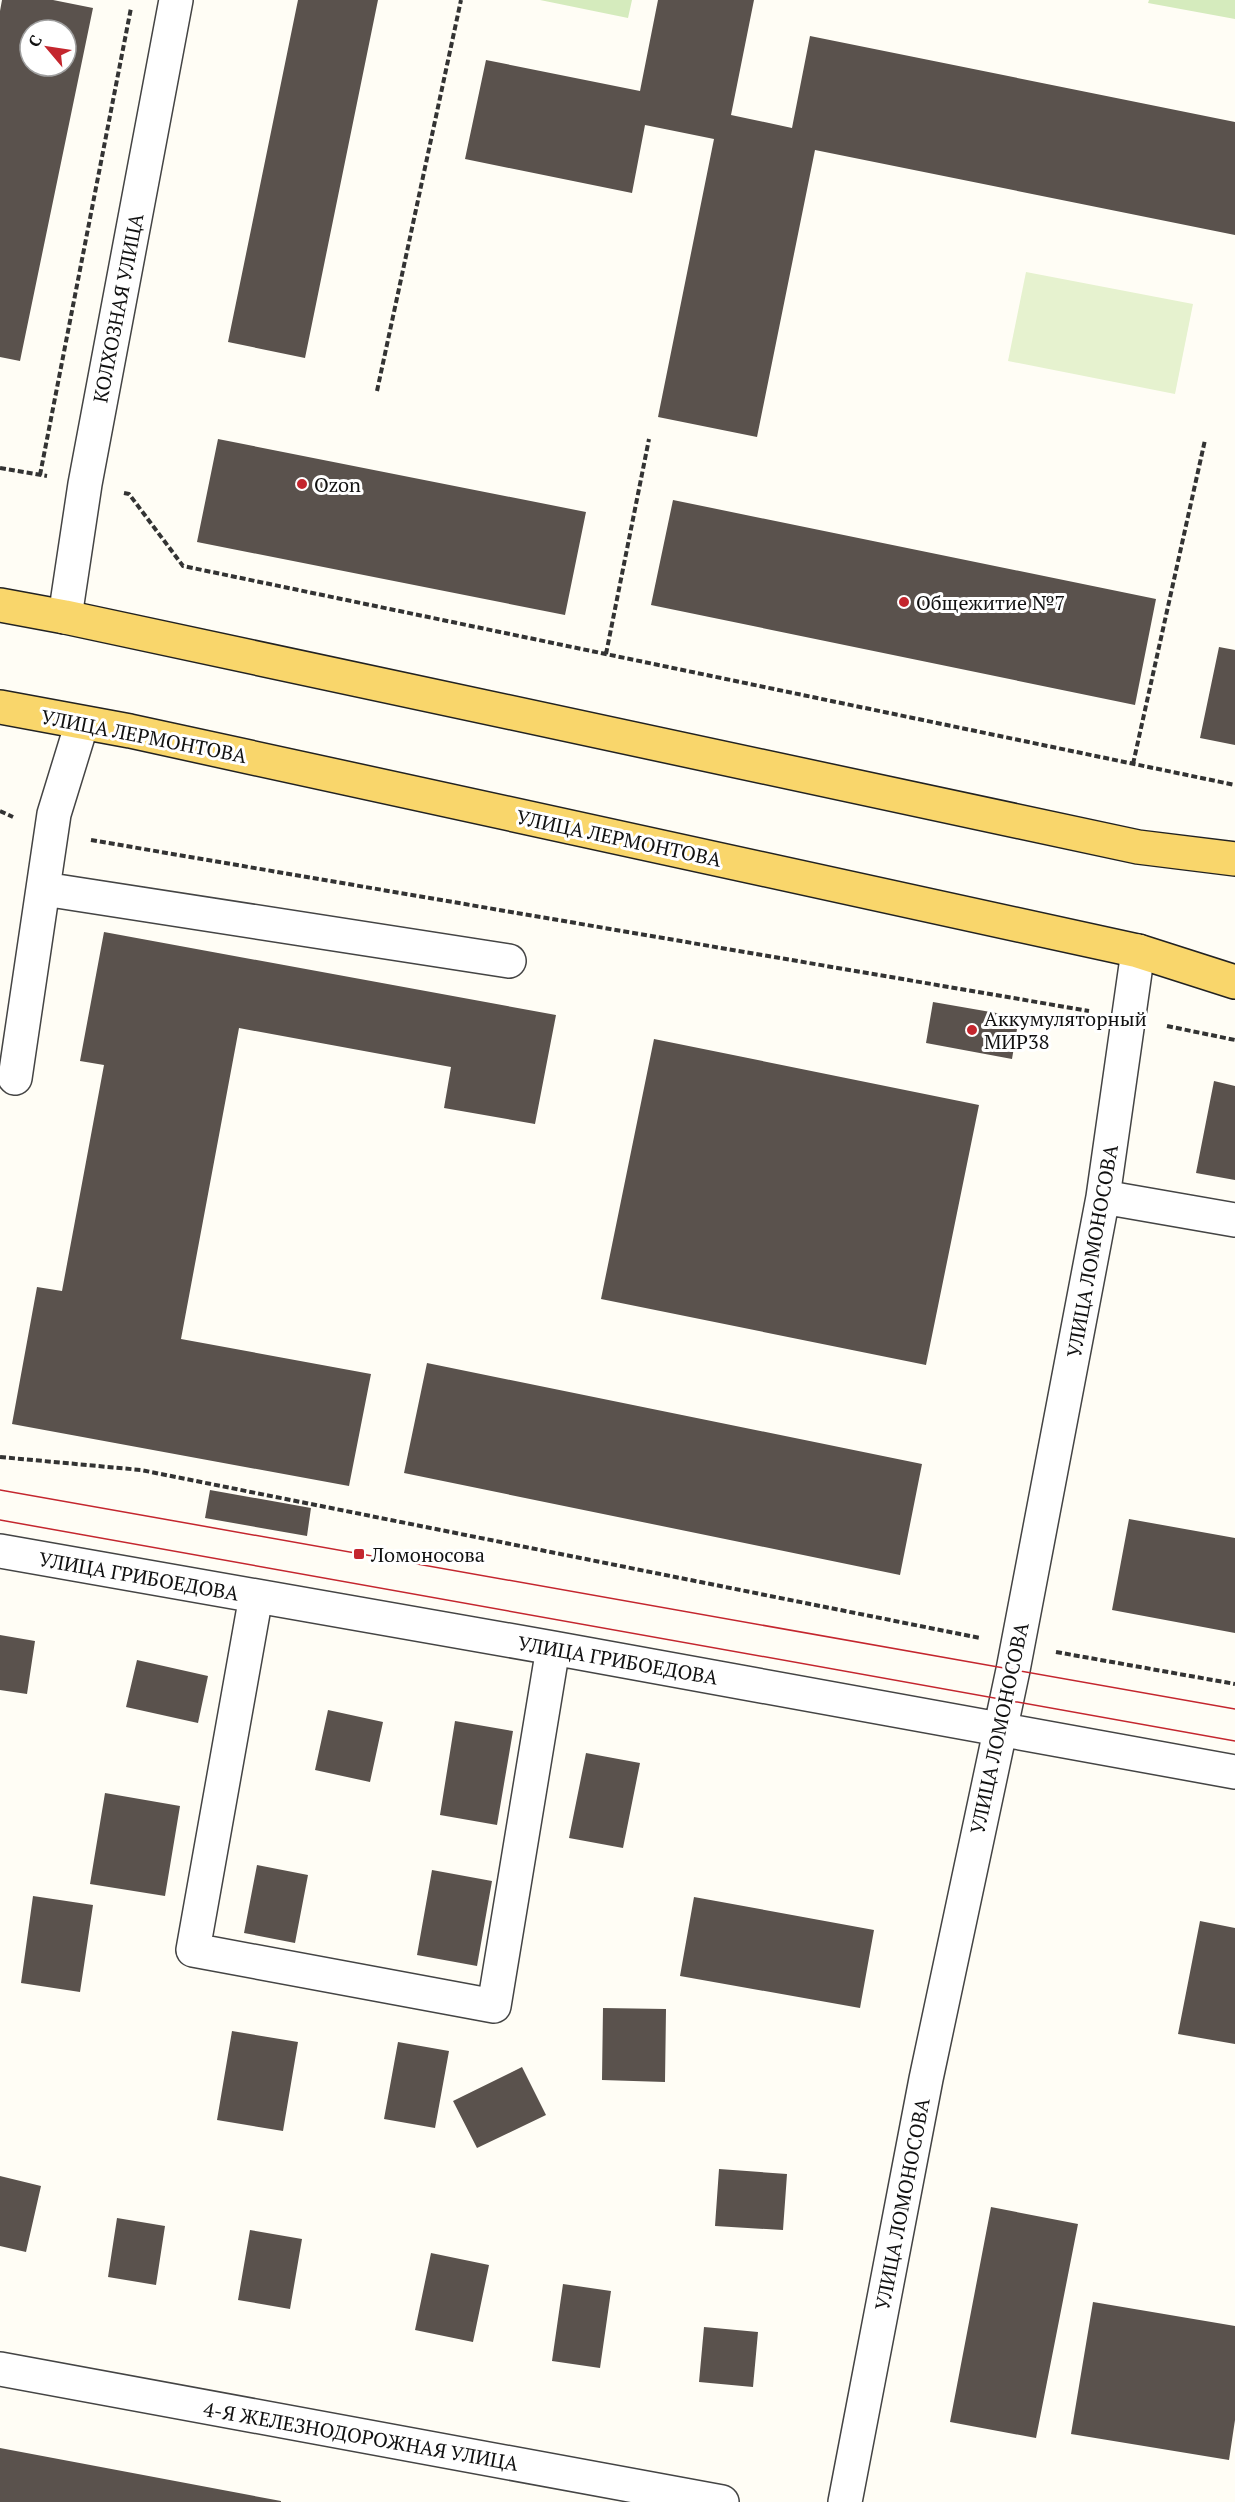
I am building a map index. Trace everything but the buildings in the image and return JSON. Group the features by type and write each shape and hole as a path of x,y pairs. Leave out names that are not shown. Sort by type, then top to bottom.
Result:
{"main road":[{"path":"0,605 1127,844 1235,859"},
{"name":"УЛИЦА ЛЕРМОНТОВА","path":"0,707 130,731 1138,951 1235,982"}],"street":[{"name":"КОЛХОЗНАЯ УЛИЦА","path":"65,617 85,484 176,0"},
{"path":"15,1078 54,814 82,723"},
{"path":"44,890 509,961"},
{"name":"УЛИЦА ЛОМОНОСОВА","path":"845,2502 926,2079 1000,1728 1103,1197 1138,951"},
{"path":"1103,1197 1235,1220"},
{"name":"УЛИЦА ГРИБОЕДОВА","path":"0,1551 553,1648 1235,1772"},
{"path":"256,1596 193,1950 494,2006 553,1648"},
{"name":"4-Я ЖЕЛЕЗНОДОРОЖНАЯ УЛИЦА","path":"0,2369 722,2502"}],"path":[{"path":"40,475 132,0"},
{"path":"377,391 461,0"},
{"path":"606,654 648,439"},
{"path":"1133,764 1205,440"},
{"path":"0,468 129,494 183,566 1235,785"},
{"path":"0,811 51,833 1129,1018 1235,1040"},
{"path":"0,1456 141,1470 1016,1645 1235,1684"}],"green space":[{"path":"540,0 632,0 628,18"},
{"path":"1149,0 1235,0 1235,19 1148,3"},
{"path":"1026,272 1193,304 1175,394 1008,361"}],"tram line":[{"path":"0,1490 1235,1709"},
{"path":"0,1520 1235,1741"}],"place":[{"name":"Ozon","path":"302,484"},
{"name":"Общежитие №7","path":"904,602"},
{"name":"Аккумуляторный МИР38","path":"972,1030"},
{"name":"Ломоносова","path":"359,1554"}]}
